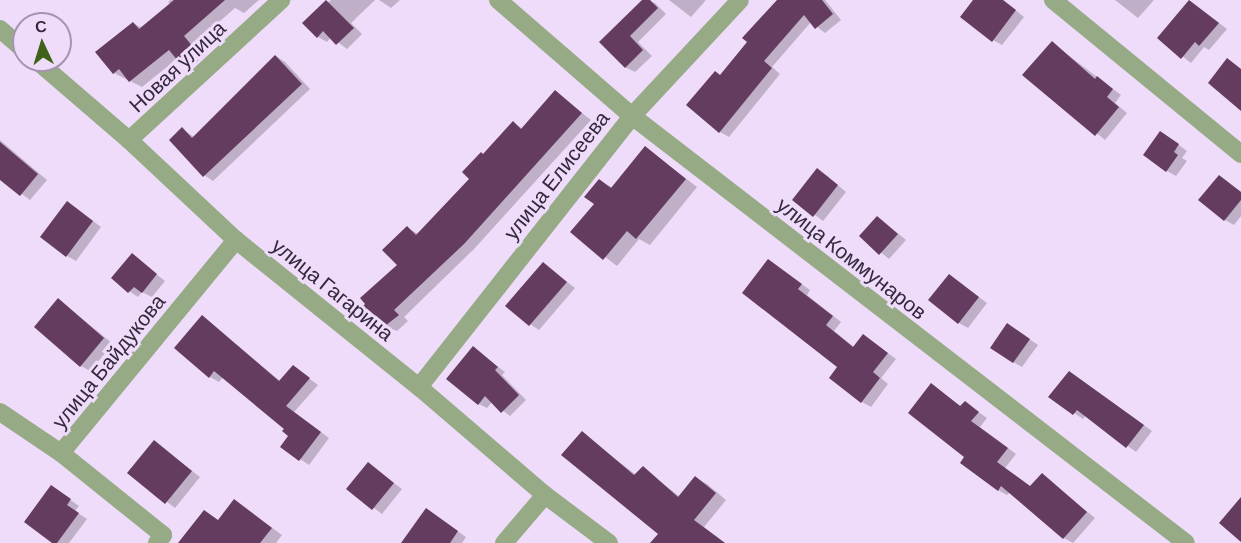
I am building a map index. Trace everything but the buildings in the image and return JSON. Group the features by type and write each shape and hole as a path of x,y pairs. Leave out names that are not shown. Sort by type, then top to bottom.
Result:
{"street":[{"name":"Новая улица","path":"129,140 281,0"},
{"name":"улица Коммунаров","path":"498,0 632,116 1186,543"},
{"name":"улица Елисеева","path":"419,387 632,116 740,0"},
{"path":"1053,0 1241,154"},
{"path":"0,29 12,40"},
{"name":"улица Гагарина","path":"50,72 129,140 236,240 419,387 545,495 609,543"},
{"name":"улица Байдукова","path":"0,412 62,453 236,240"},
{"path":"62,453 163,536 157,543"},
{"path":"504,543 545,495"}]}
